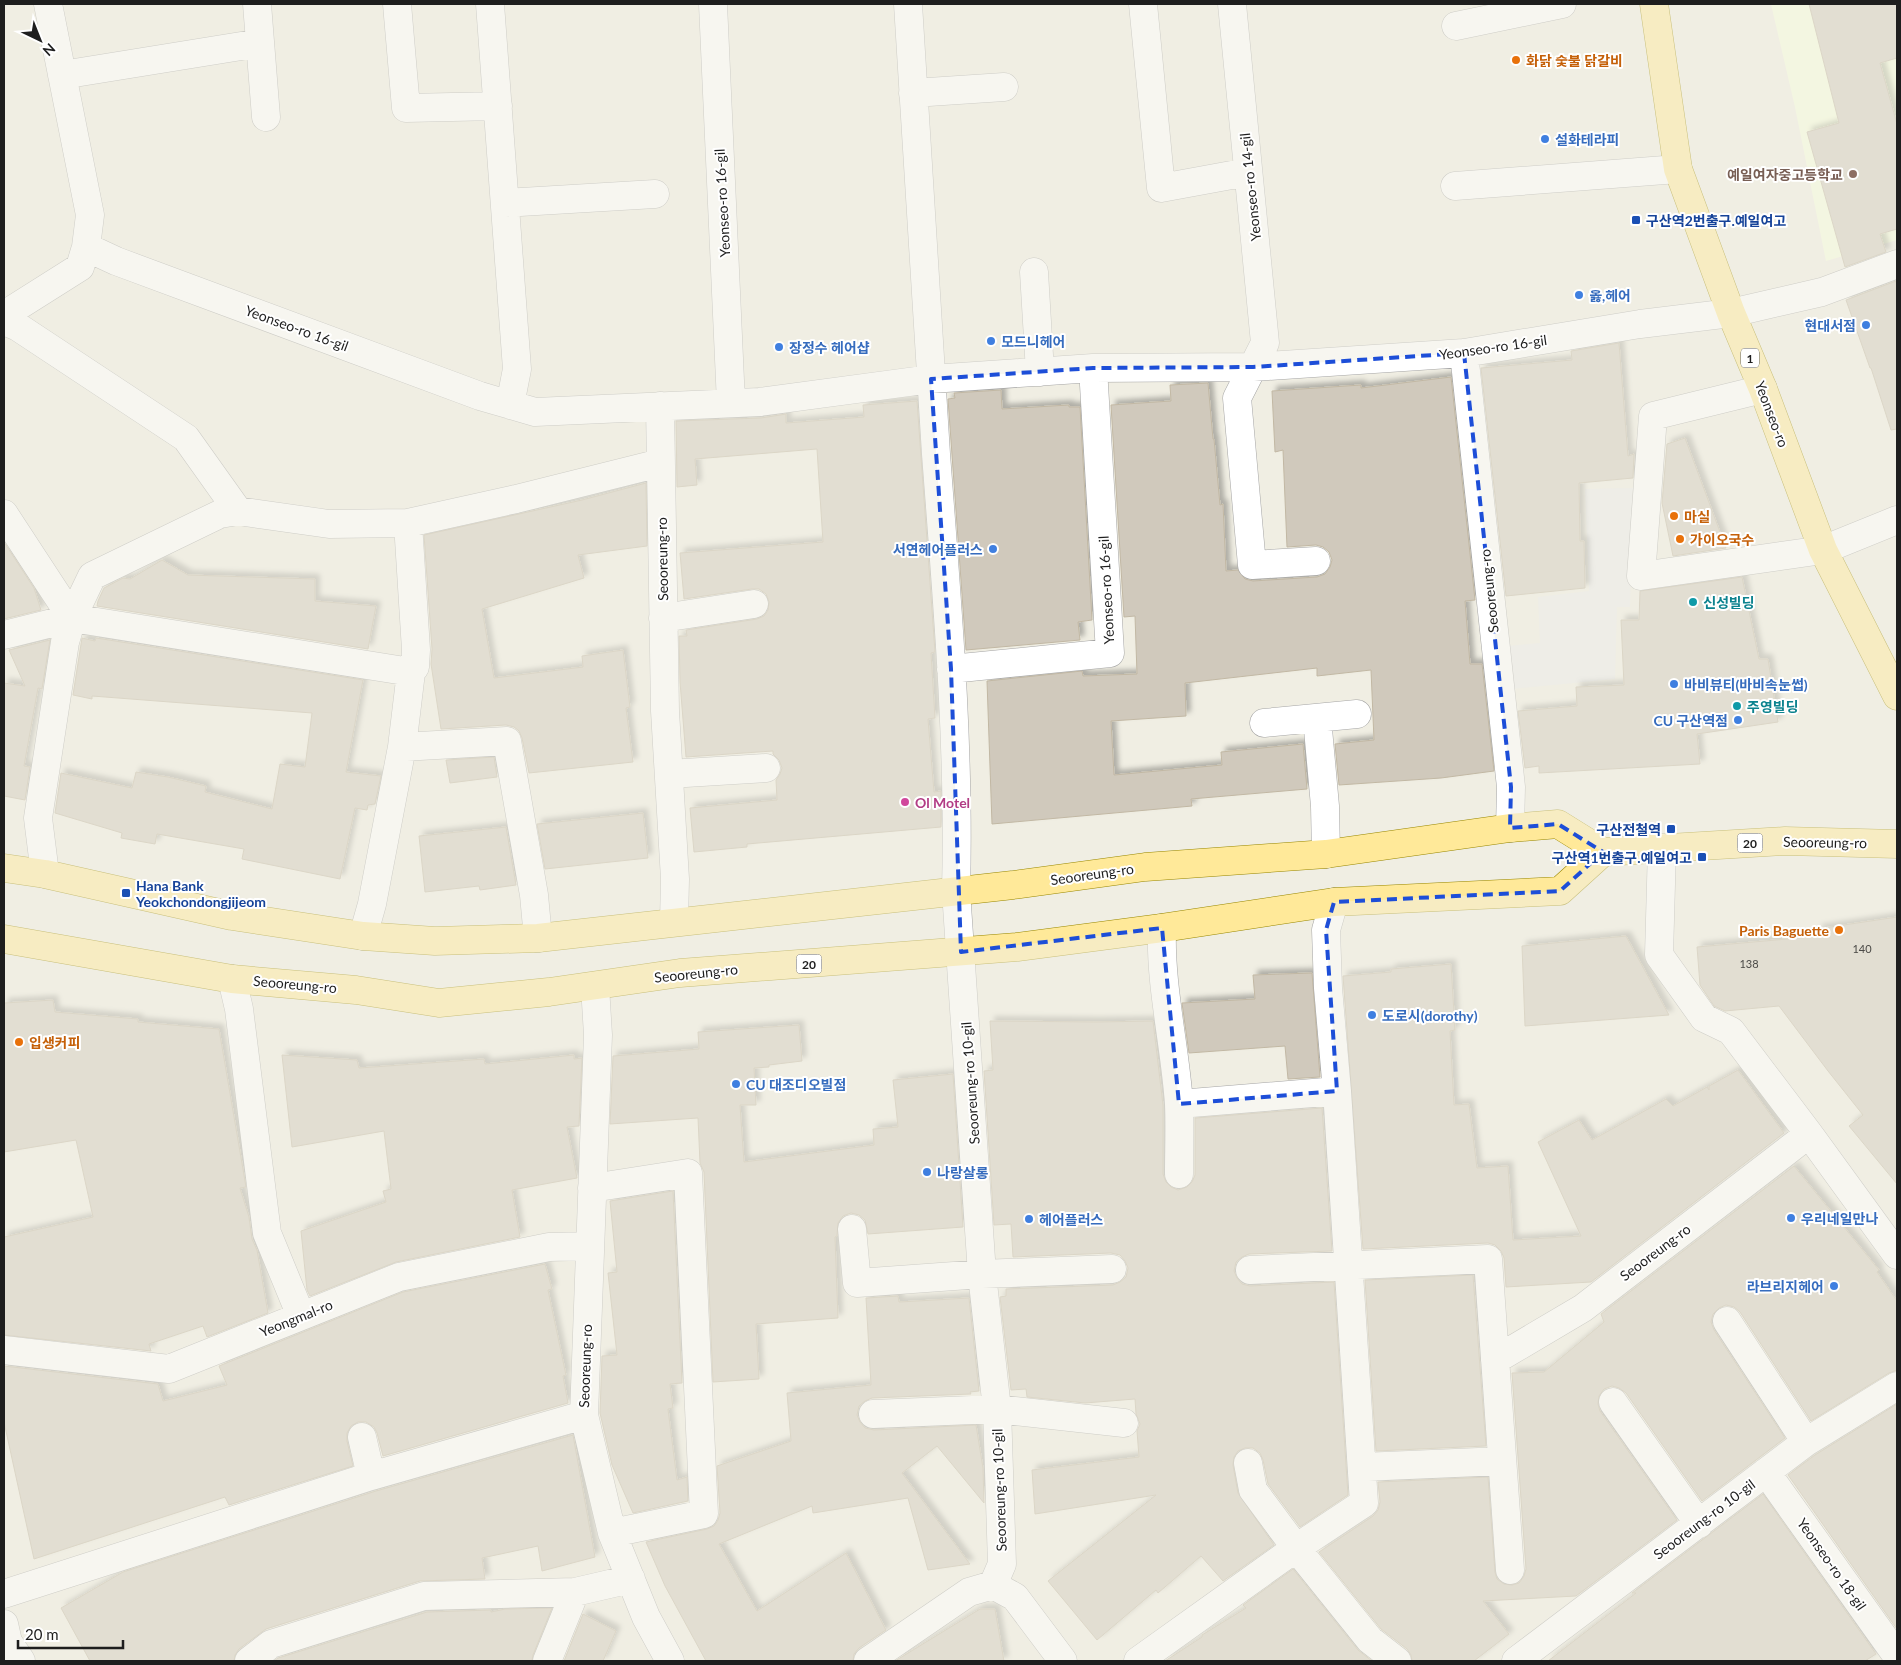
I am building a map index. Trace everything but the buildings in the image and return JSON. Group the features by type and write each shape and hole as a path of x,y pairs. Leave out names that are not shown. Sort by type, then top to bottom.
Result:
{"main road":[{"name":"Yeonseo-ro","path":"1654,4 1678,169 1731,313 1763,389 1823,550 1897,696"},
{"name":"Seooreung-ro","path":"4,868 45,874 232,916 363,936 435,941 538,938 956,892 1145,867 1326,854 1510,828 1558,824 1603,852 1785,840 1897,844"},
{"name":"Seooreung-ro","path":"4,938 232,978 356,990 439,1003 549,992 680,973 1017,947 1162,928 1334,902 1560,891 1603,852"}],"street":[{"path":"4,315 80,267 86,247 90,215 48,4"},
{"path":"257,4 266,117"},
{"path":"397,4 406,108 498,106"},
{"path":"490,4 518,369 510,405"},
{"name":"Yeonseo-ro 16-gil","path":"713,4 731,403"},
{"path":"908,4 931,379 952,669 957,846 956,892"},
{"path":"1143,4 1161,188 1248,172"},
{"name":"Yeonseo-ro 14-gil","path":"1232,4 1265,343 1253,367"},
{"path":"1456,26 1562,4"},
{"path":"62,75 260,43"},
{"path":"913,93 1004,87"},
{"path":"1455,186 1678,169"},
{"path":"505,203 655,194"},
{"name":"Yeonseo-ro 16-gil","path":"86,247 125,264 480,396 535,412 760,402 931,379 1093,368 1253,367 1464,353 1640,324 1731,313 1822,292 1897,264"},
{"path":"1034,272 1040,372"},
{"path":"4,321 18,327 186,438 238,511"},
{"name":"Seooreung-ro","path":"1464,353 1511,787 1510,828"},
{"path":"1253,367 1237,398 1252,565 1316,561"},
{"name":"Yeonseo-ro 16-gil","path":"952,669 1110,653 1093,368"},
{"path":"1763,389 1653,416 1641,576 1823,550 1897,520"},
{"name":"Seooreung-ro","path":"660,406 665,712 675,878 674,922"},
{"path":"45,874 38,818 65,642 72,618 92,576 220,514 238,511 329,524 408,523 516,499 660,463"},
{"path":"4,514 72,618"},
{"path":"363,936 372,904 420,655 408,523"},
{"path":"664,618 754,604"},
{"path":"4,635 72,618 420,655"},
{"path":"1264,724 1357,714"},
{"path":"1317,718 1325,806 1326,854"},
{"path":"402,747 507,741 534,895 538,938"},
{"path":"669,774 766,768"},
{"path":"1662,848 1658,955 1704,1018 1731,1031 1897,1255"},
{"name":"Seooreung-ro 10-gil","path":"956,892 982,1274 997,1408 1002,1564 993,1585"},
{"path":"1138,1661 1296,1548 1364,1503 1337,1091 1328,988 1326,930 1334,902"},
{"path":"1162,928 1161,948 1165,991 1179,1104 1179,1174"},
{"name":"Seooreung-ro","path":"232,978 239,1009 267,1233 301,1316"},
{"name":"Seooreung-ro","path":"595,986 598,1036 584,1415 612,1533 646,1618 670,1661"},
{"path":"1179,1104 1337,1091"},
{"name":"Seooreung-ro","path":"1495,1360 1583,1308 1809,1134"},
{"path":"592,1188 688,1173 704,1514 612,1533"},
{"path":"852,1229 857,1283 982,1274 1112,1269"},
{"name":"Yeongmal-ro","path":"4,1350 169,1369 399,1277 549,1247 589,1246"},
{"path":"1250,1270 1488,1259 1510,1570"},
{"path":"1727,1321 1806,1442"},
{"name":"Seooreung-ro 10-gil","path":"1516,1661 1806,1442 1897,1386"},
{"path":"1613,1402 1699,1524"},
{"path":"873,1414 997,1408 1124,1423"},
{"path":"4,1594 371,1476 584,1415"},
{"path":"362,1437 371,1476"},
{"path":"1362,1467 1502,1461"},
{"path":"1248,1463 1253,1490 1296,1548 1370,1640 1397,1661"},
{"name":"Yeonseo-ro 18-gil","path":"1766,1472 1897,1656"},
{"path":"248,1661 271,1644 424,1596 575,1592 631,1579"},
{"path":"868,1661 969,1592 993,1585 1015,1597 1056,1659"},
{"path":"547,1661 575,1592"},
{"path":"4,1624 8,1642 21,1661"}],"highlighted area":[{"path":"1464,353 1511,787 1510,828 1558,824 1603,852 1560,891 1334,902 1326,930 1337,1091 1179,1104 1162,928 961,952 951,669 931,379 1093,368 1253,367"}],"shaded area":[{"name":"예일여자중고등학교","path":"1771,4 1897,4 1897,240 1826,261 1795,107"},
{"path":"1633,488 1630,607 1617,607 1615,679 1511,689 1509,646 1540,643 1538,597 1589,591 1585,489"}],"place":[{"name":"화닭 숯불 닭갈비","path":"1516,60"},
{"name":"설화테라피","path":"1545,139"},
{"name":"예일여자중고등학교","path":"1853,174"},
{"name":"구산역2번출구.예일여고","path":"1636,220"},
{"name":"옳,헤어","path":"1579,295"},
{"name":"현대서점","path":"1866,325"},
{"name":"모드니헤어","path":"991,341"},
{"name":"장정수 헤어샵","path":"779,347"},
{"name":"마실","path":"1674,516"},
{"name":"가이오국수","path":"1680,539"},
{"name":"서연헤어플러스","path":"993,549"},
{"name":"신성빌딩","path":"1693,602"},
{"name":"바비뷰티(바비속눈썹)","path":"1674,684"},
{"name":"주영빌딩","path":"1737,706"},
{"name":"CU 구산역점","path":"1738,720"},
{"name":"Ol Motel","path":"905,802"},
{"name":"구산전철역","path":"1671,829"},
{"name":"구산역1번출구.예일여고","path":"1702,857"},
{"name":"Hana Bank Yeokchondongjijeom","path":"126,893"},
{"name":"Paris Baguette","path":"1839,930"},
{"name":"도로시(dorothy)","path":"1372,1015"},
{"name":"입생커피","path":"19,1042"},
{"name":"CU 대조디오빌점","path":"736,1084"},
{"name":"나랑살롱","path":"927,1172"},
{"name":"우리네일만나","path":"1791,1218"},
{"name":"헤어플러스","path":"1029,1219"},
{"name":"라브리지헤어","path":"1834,1286"}]}
